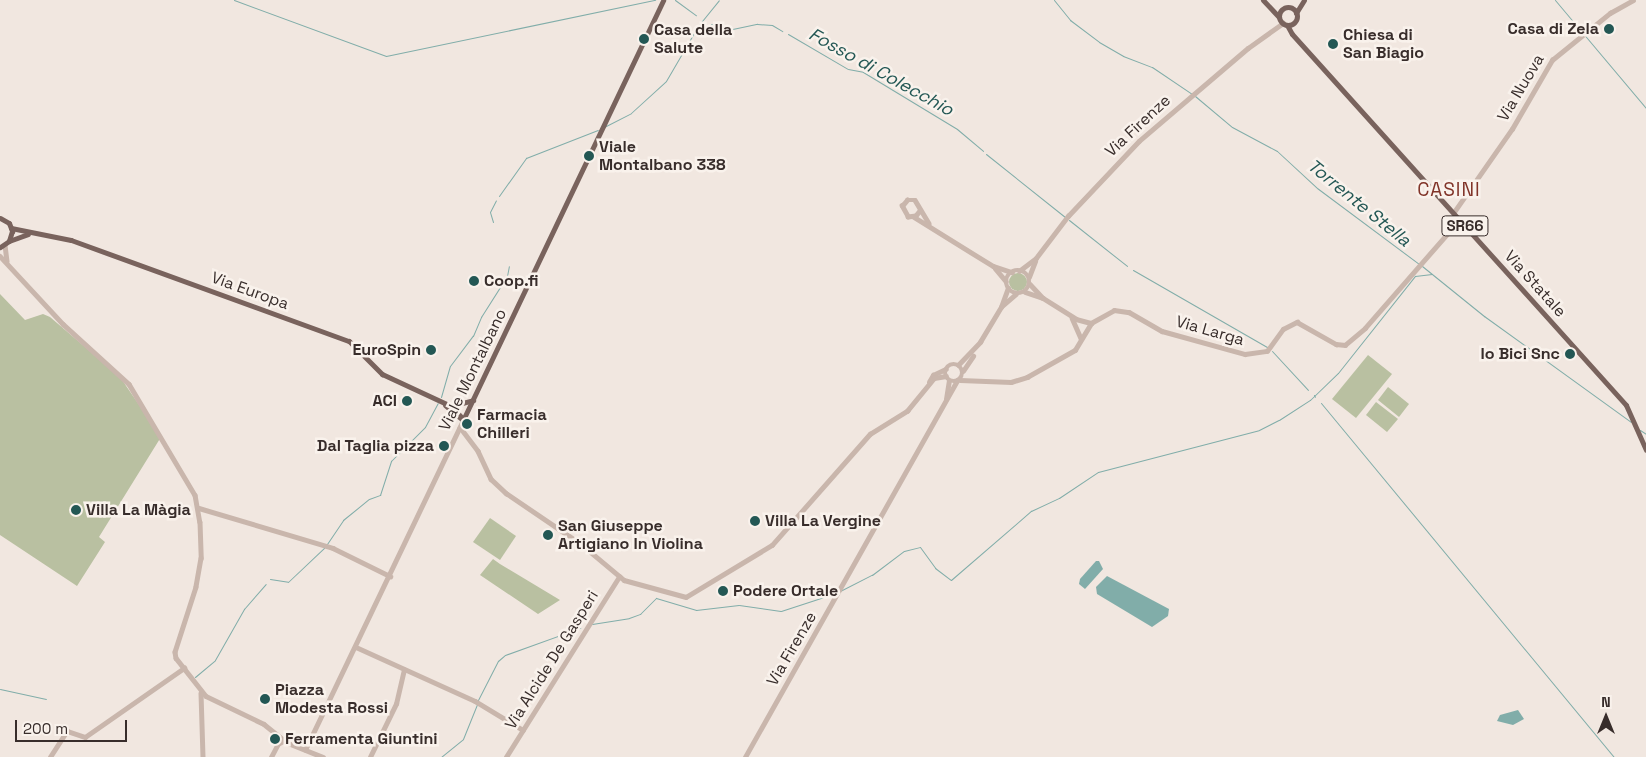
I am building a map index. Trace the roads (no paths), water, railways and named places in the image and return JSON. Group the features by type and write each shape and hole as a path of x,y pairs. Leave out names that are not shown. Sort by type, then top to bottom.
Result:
{"main road":[{"name":"Viale Montalbano","path":"463,420 663,0"},
{"name":"Via Statale","path":"1263,0 1284,21 1296,38 1454,212 1632,415 1637,434 1646,450"},
{"path":"1282,9 1284,21 1296,13 1303,1"},
{"path":"1270,8 1292,8 1303,1"},
{"path":"1292,8 1296,13"},
{"path":"0,218 11,228 4,244"},
{"name":"Via Europa","path":"11,228 71,240 349,341 382,374 441,402"},
{"name":"Via Europa","path":"4,244 34,233"},
{"path":"451,406 473,400"},
{"path":"441,402 451,406 463,420"},
{"path":"441,402 463,420"}],"street":[{"name":"Via Nuova","path":"1454,212 1512,129 1552,60 1610,13 1633,0"},
{"name":"Via Firenze","path":"1012,272 1019,270 1036,258 1115,163 1202,86 1284,21"},
{"path":"932,226 920,211 915,200 904,202 903,213 932,226 993,266 1012,272 1006,281"},
{"path":"914,217 920,211"},
{"name":"Via Larga","path":"1091,323 1107,312 1122,310 1162,331 1255,355 1267,351 1283,329 1296,322 1342,346 1365,328 1460,219"},
{"path":"4,244 8,265"},
{"path":"0,256 63,324 129,384 176,458 199,508 201,558 196,587 175,652 184,668 200,691 270,728 285,742 323,757"},
{"name":"Via Firenze","path":"1030,284 1029,278 1036,258"},
{"path":"993,266 1006,281 1008,288 1016,294"},
{"path":"1019,270 1029,278"},
{"path":"928,385 933,375 946,369 946,376 949,381 971,379 1003,381 1027,376 1079,346 1091,323 1072,317 1043,298 1030,284 1025,292 1043,298"},
{"name":"Via Firenze","path":"745,757 1001,307 1008,288"},
{"name":"Via Firenze","path":"1001,307 1016,294 1025,292"},
{"path":"1072,317 1082,339"},
{"name":"Via Firenze","path":"946,369 950,365 958,365 980,342"},
{"path":"958,365 963,373 971,379"},
{"path":"460,427 496,485 581,544 619,577 639,586 686,596 772,545 870,434 907,411 936,377 946,376"},
{"name":"Via Firenze","path":"934,422 948,393 949,381"},
{"name":"Viale Montalbano","path":"306,750 463,420"},
{"path":"199,508 333,548 390,576"},
{"name":"Via Alcide De Gasperi","path":"506,757 619,577"},
{"path":"356,648 483,705 523,730"},
{"path":"50,757 68,731 85,737 184,668"},
{"path":"370,757 386,727 400,692 404,670"},
{"path":"200,691 203,757"},
{"path":"271,757 278,744 285,742"}],"water":[{"path":"1096,561 1099,561 1103,569 1085,589 1079,584 1080,579"},
{"path":"1107,576 1169,609 1168,616 1152,627 1097,594 1096,587"},
{"path":"1518,710 1524,719 1513,725 1497,721 1500,715"}],"waterway":[{"name":"Fosso di Colecchio","path":"234,0 386,56 655,0"},
{"name":"Fosso di Colecchio","path":"675,0 696,15"},
{"path":"604,127 631,113 666,81 698,26 719,0"},
{"name":"Torrente Stella","path":"1054,0 1070,20 1099,42 1123,56 1152,67 1192,94"},
{"path":"1555,0 1646,108"},
{"name":"Fosso di Colecchio","path":"711,24 723,31 757,24 772,25 782,31"},
{"name":"Fosso di Colecchio","path":"788,34 848,69 863,72 957,129 983,151"},
{"name":"Torrente Stella","path":"1195,96 1232,127 1277,151 1317,188 1419,264"},
{"path":"499,196 526,158 598,130"},
{"name":"Fosso di Colecchio","path":"986,154 1065,217"},
{"path":"493,222 490,212 496,200"},
{"name":"Fosso di Colecchio","path":"1069,220 1127,266"},
{"path":"441,397 450,366 473,336 481,317 507,276 509,266"},
{"name":"Torrente Stella","path":"1422,266 1484,316 1631,422"},
{"name":"Fosso di Colecchio","path":"1133,270 1267,347"},
{"path":"840,591 872,575 904,551 920,547 935,568 951,580 1031,511 1059,498 1098,472 1259,430 1279,420 1310,400 1338,373 1415,276 1432,274"},
{"name":"Fosso di Colecchio","path":"1272,351 1308,390"},
{"path":"327,544 343,520 369,499 380,495 391,461 425,427 438,403"},
{"path":"1321,403 1614,757"},
{"name":"Torrente Stella","path":"1640,430 1646,434"},
{"path":"270,579 288,582 324,548"},
{"path":"195,677 215,660 244,609 266,584"},
{"path":"592,624 629,618 640,614 656,598 696,610 739,605 781,611 836,593"},
{"path":"478,700 498,661 505,655 580,628"},
{"path":"0,689 46,699"},
{"path":"441,757 463,739 477,704"}],"place":[{"name":"Casa di Zela","path":"1609,29"},
{"name":"Casa della Salute","path":"644,39"},
{"name":"Chiesa di San Biagio","path":"1333,44"},
{"name":"Viale Montalbano 338","path":"589,156"},
{"name":"Coop.fi","path":"474,281"},
{"name":"EuroSpin","path":"431,350"},
{"name":"Io Bici Snc","path":"1570,354"},
{"name":"ACI","path":"407,401"},
{"name":"Farmacia Chilleri","path":"467,424"},
{"name":"Dal Taglia pizza","path":"444,446"},
{"name":"Villa La Màgia","path":"76,510"},
{"name":"Villa La Vergine","path":"755,521"},
{"name":"San Giuseppe Artigiano In Violina","path":"548,535"},
{"name":"Podere Ortale","path":"723,591"},
{"name":"Piazza Modesta Rossi","path":"265,699"},
{"name":"Ferramenta Giuntini","path":"275,739"}],"district":[{"name":"CASINI","path":"1449,190"}]}
